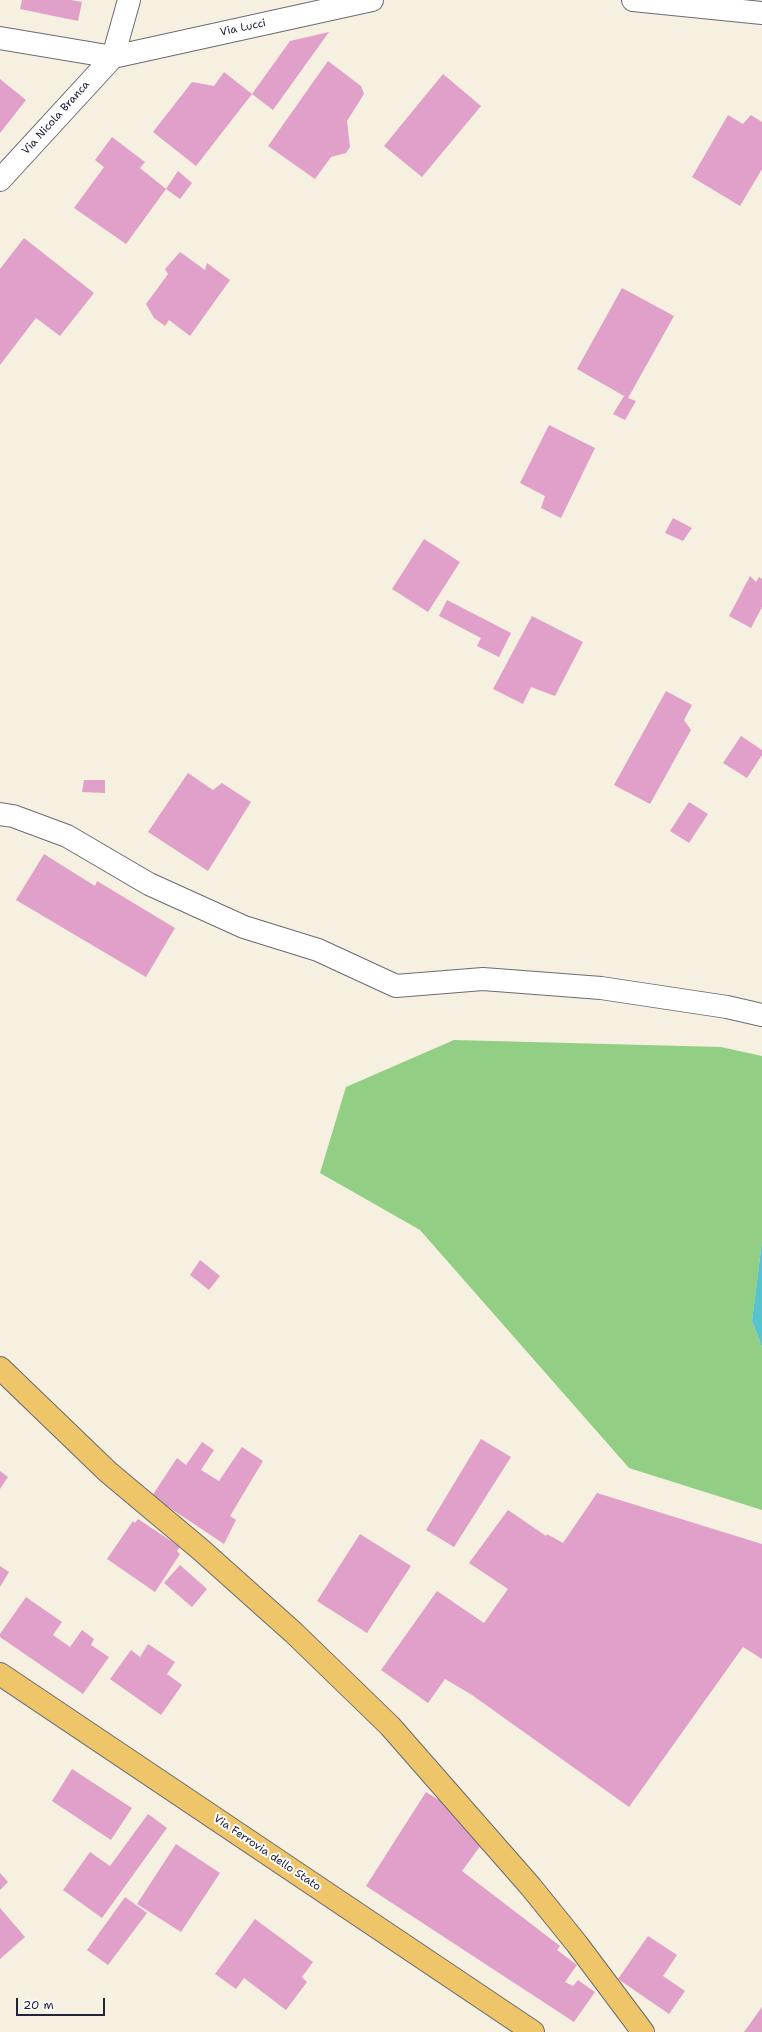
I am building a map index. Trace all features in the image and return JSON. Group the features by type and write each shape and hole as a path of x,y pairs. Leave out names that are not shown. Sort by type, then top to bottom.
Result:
{"main road":[{"path":"0,1368 108,1472 200,1549 294,1633 390,1726 531,1886 643,2032"},
{"name":"Via Ferrovia dello Stato","path":"0,1674 533,2032"}],"street":[{"path":"0,38 113,57 129,0"},
{"name":"Via Lucci","path":"113,57 372,0"},
{"path":"633,0 762,13"},
{"name":"Via Nicola Branca","path":"0,180 113,57"},
{"path":"0,814 13,816 67,836 149,884 244,927 318,950 396,986 482,979 601,988 727,1007 762,1014"}],"green space":[{"path":"454,1040 721,1047 762,1056 762,1241 752,1321 762,1347 762,1510 629,1468 420,1230 320,1173 346,1087"}],"water":[{"path":"762,1241 762,1347 752,1321"}],"building":[{"path":"22,0 71,0 82,2 78,21 20,9"},
{"path":"329,32 273,110 252,94 290,41"},
{"path":"328,61 361,86 364,94 347,121 350,147 346,153 331,157 315,179 268,146"},
{"path":"224,72 252,94 196,166 153,132 192,82 214,86"},
{"path":"443,74 481,106 422,177 384,146"},
{"path":"0,79 26,100 0,133"},
{"path":"728,115 743,124 751,115 762,122 762,169 740,206 692,177"},
{"path":"112,137 145,162 140,168 166,189 126,244 74,208 104,167 95,160"},
{"path":"178,171 192,183 180,199 166,189"},
{"path":"24,238 94,293 60,336 36,318 0,365 0,269"},
{"path":"180,252 205,270 207,263 230,280 190,336 169,320 165,326 154,318 146,304 168,274 165,269"},
{"path":"622,288 674,316 628,398 636,401 625,420 613,414 624,396 577,369"},
{"path":"549,425 595,448 561,518 541,508 545,496 520,483"},
{"path":"673,518 692,528 683,541 665,533"},
{"path":"424,539 460,562 428,612 392,589"},
{"path":"750,576 756,582 759,577 762,579 762,607 751,628 729,616"},
{"path":"447,600 511,633 499,657 477,646 481,638 439,616"},
{"path":"532,616 583,642 555,696 531,687 523,704 493,689"},
{"path":"666,691 692,705 684,720 691,730 650,804 614,785"},
{"path":"741,736 762,750 762,755 747,778 723,763"},
{"path":"188,773 213,790 222,783 251,802 208,871 148,832"},
{"path":"84,780 105,780 105,793 82,792"},
{"path":"689,802 708,814 689,843 670,831"},
{"path":"44,854 95,886 97,881 175,928 146,977 16,900"},
{"path":"200,1260 220,1276 209,1290 190,1275"},
{"path":"481,1439 511,1457 454,1547 426,1530"},
{"path":"202,1442 214,1450 201,1470 219,1481 242,1447 263,1461 230,1516 236,1520 224,1544 152,1496 177,1458 186,1465"},
{"path":"0,1471 8,1477 0,1489"},
{"path":"597,1493 762,1544 762,1659 743,1647 629,1807 472,1695 445,1679 428,1703 381,1670 437,1591 484,1623 508,1589 469,1563 508,1510 546,1536 547,1534 563,1543"},
{"path":"138,1519 180,1547 177,1551 180,1554 155,1592 107,1559 133,1521 135,1523"},
{"path":"360,1534 411,1566 367,1633 317,1601"},
{"path":"180,1565 207,1589 192,1607 164,1583"},
{"path":"0,1566 9,1572 0,1587"},
{"path":"26,1597 62,1622 53,1635 70,1647 82,1630 94,1639 91,1645 109,1657 83,1694 0,1637 0,1634"},
{"path":"148,1644 175,1662 167,1674 182,1685 161,1715 110,1679 131,1650 140,1657"},
{"path":"72,1769 132,1808 111,1840 52,1801"},
{"path":"426,1792 452,1808 481,1845 462,1871 560,1946 557,1950 577,1965 565,1982 573,1986 578,1980 595,1992 574,2022 366,1886"},
{"path":"148,1814 167,1828 102,1918 63,1890 90,1852 110,1866"},
{"path":"176,1844 220,1873 181,1932 137,1904"},
{"path":"0,1873 8,1882 0,1890"},
{"path":"125,1897 147,1913 108,1965 87,1950"},
{"path":"0,1908 25,1937 0,1959"},
{"path":"255,1919 313,1962 302,1977 307,1982 286,2010 244,1978 236,1989 215,1974"},
{"path":"648,1936 677,1955 663,1976 685,1991 669,2014 618,1979"},
{"path":"762,2007 762,2032 744,2032"}]}
